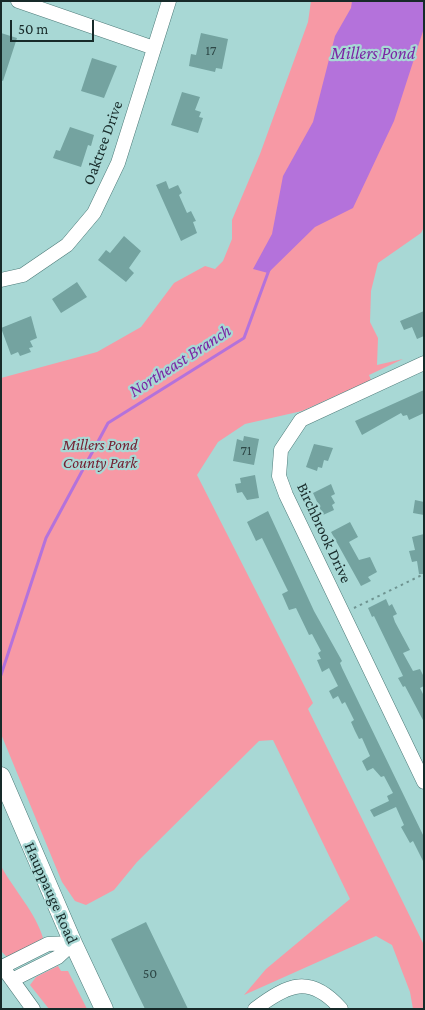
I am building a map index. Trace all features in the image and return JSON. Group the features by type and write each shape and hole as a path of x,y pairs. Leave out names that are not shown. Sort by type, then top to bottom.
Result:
{"main road":[{"name":"Hauppauge Road","path":"1,776 73,943 104,1009"}],"street":[{"path":"18,1 154,48"},
{"name":"Oaktree Drive","path":"1,280 23,275 67,244 94,213 118,163 169,1"},
{"name":"Birchbrook Drive","path":"424,363 300,420 281,450 279,476 286,495 424,782"},
{"path":"33,1009 2,967 48,944 73,943"},
{"path":"12,980 58,956 73,943"},
{"path":"255,1009 289,987 307,987 322,992 341,1009"}],"path":[{"path":"343,613 424,574"}],"green space":[{"name":"Millers Pond County Park","path":"311,1 424,1 424,227 421,233 378,263 371,291 370,322 378,338 377,365 403,359 369,375 371,380 302,411 245,424 218,442 197,475 313,703 308,709 424,945 424,1009 413,1009 410,992 392,945 376,936 244,995 266,969 350,899 273,740 259,741 137,862 114,890 86,905 75,901 62,882 1,734 1,378 97,352 141,327 174,283 205,266 215,269 223,261 232,239 232,220 260,154 308,22"},
{"path":"1,866 30,911 43,938 13,955 6,956 1,951"},
{"path":"58,966 61,971 68,971 87,1009 49,1009 30,985 36,977"}],"water":[{"name":"Millers Pond","path":"352,1 424,1 424,28 394,121 353,208 315,227 268,273 253,269 272,234 283,176 313,122 335,36 351,8"}],"building":[{"path":"1,33 17,38 3,81 1,80"},
{"path":"201,33 228,39 222,69 216,68 215,72 189,66 191,54 196,55"},
{"path":"92,58 117,66 104,98 81,91"},
{"path":"182,92 200,97 195,110 201,112 199,117 203,118 198,133 171,125"},
{"path":"70,127 94,135 91,146 88,145 81,167 53,158 56,150 60,151"},
{"path":"166,181 169,189 178,185 182,193 179,195 187,213 191,211 196,221 193,222 197,233 181,241 156,185"},
{"path":"124,236 141,251 129,268 134,273 126,282 98,260 106,250 110,253"},
{"path":"77,282 87,297 61,313 52,299"},
{"path":"424,311 424,336 417,339 412,327 404,330 400,321"},
{"path":"31,316 37,338 30,341 33,347 29,348 31,352 20,356 18,352 11,355 1,328"},
{"path":"424,390 424,413 409,420 407,415 403,416 401,413 362,435 355,421"},
{"path":"244,436 259,439 254,465 233,461 237,439 243,441"},
{"path":"314,444 333,448 328,461 324,460 322,468 318,467 317,471 306,467"},
{"path":"255,475 259,498 247,500 242,492 237,493 235,484 241,483 240,478"},
{"path":"331,484 335,494 331,496 335,503 332,505 334,510 323,515 313,493"},
{"path":"415,500 424,502 424,515 413,513"},
{"path":"268,511 314,611 342,661 340,663 342,668 424,837 424,863 413,841 410,843 401,827 404,825 396,807 374,817 370,810 389,801 387,796 393,793 384,776 381,777 373,768 367,771 362,761 370,756 362,738 359,739 351,722 354,720 345,702 342,704 338,696 333,699 329,691 338,686 329,668 322,672 317,660 321,659 318,653 321,651 312,634 309,635 296,608 289,610 282,594 288,591 262,538 256,541 247,522"},
{"path":"350,522 358,537 349,542 359,560 370,557 377,572 368,577 371,581 361,586 331,532"},
{"path":"424,534 424,574 419,574 417,561 412,562 409,551 415,550 412,537"},
{"path":"386,599 389,606 392,604 397,614 393,616 395,622 410,650 403,653 413,671 420,669 424,677 424,686 420,688 424,696 424,722 405,686 403,687 398,678 403,676 374,616 372,617 368,608"},
{"path":"146,922 188,1009 145,1009 111,939"}],"waterway":[{"name":"Northeast Branch","path":"1,675 46,538 108,423 244,338 269,270"}]}
